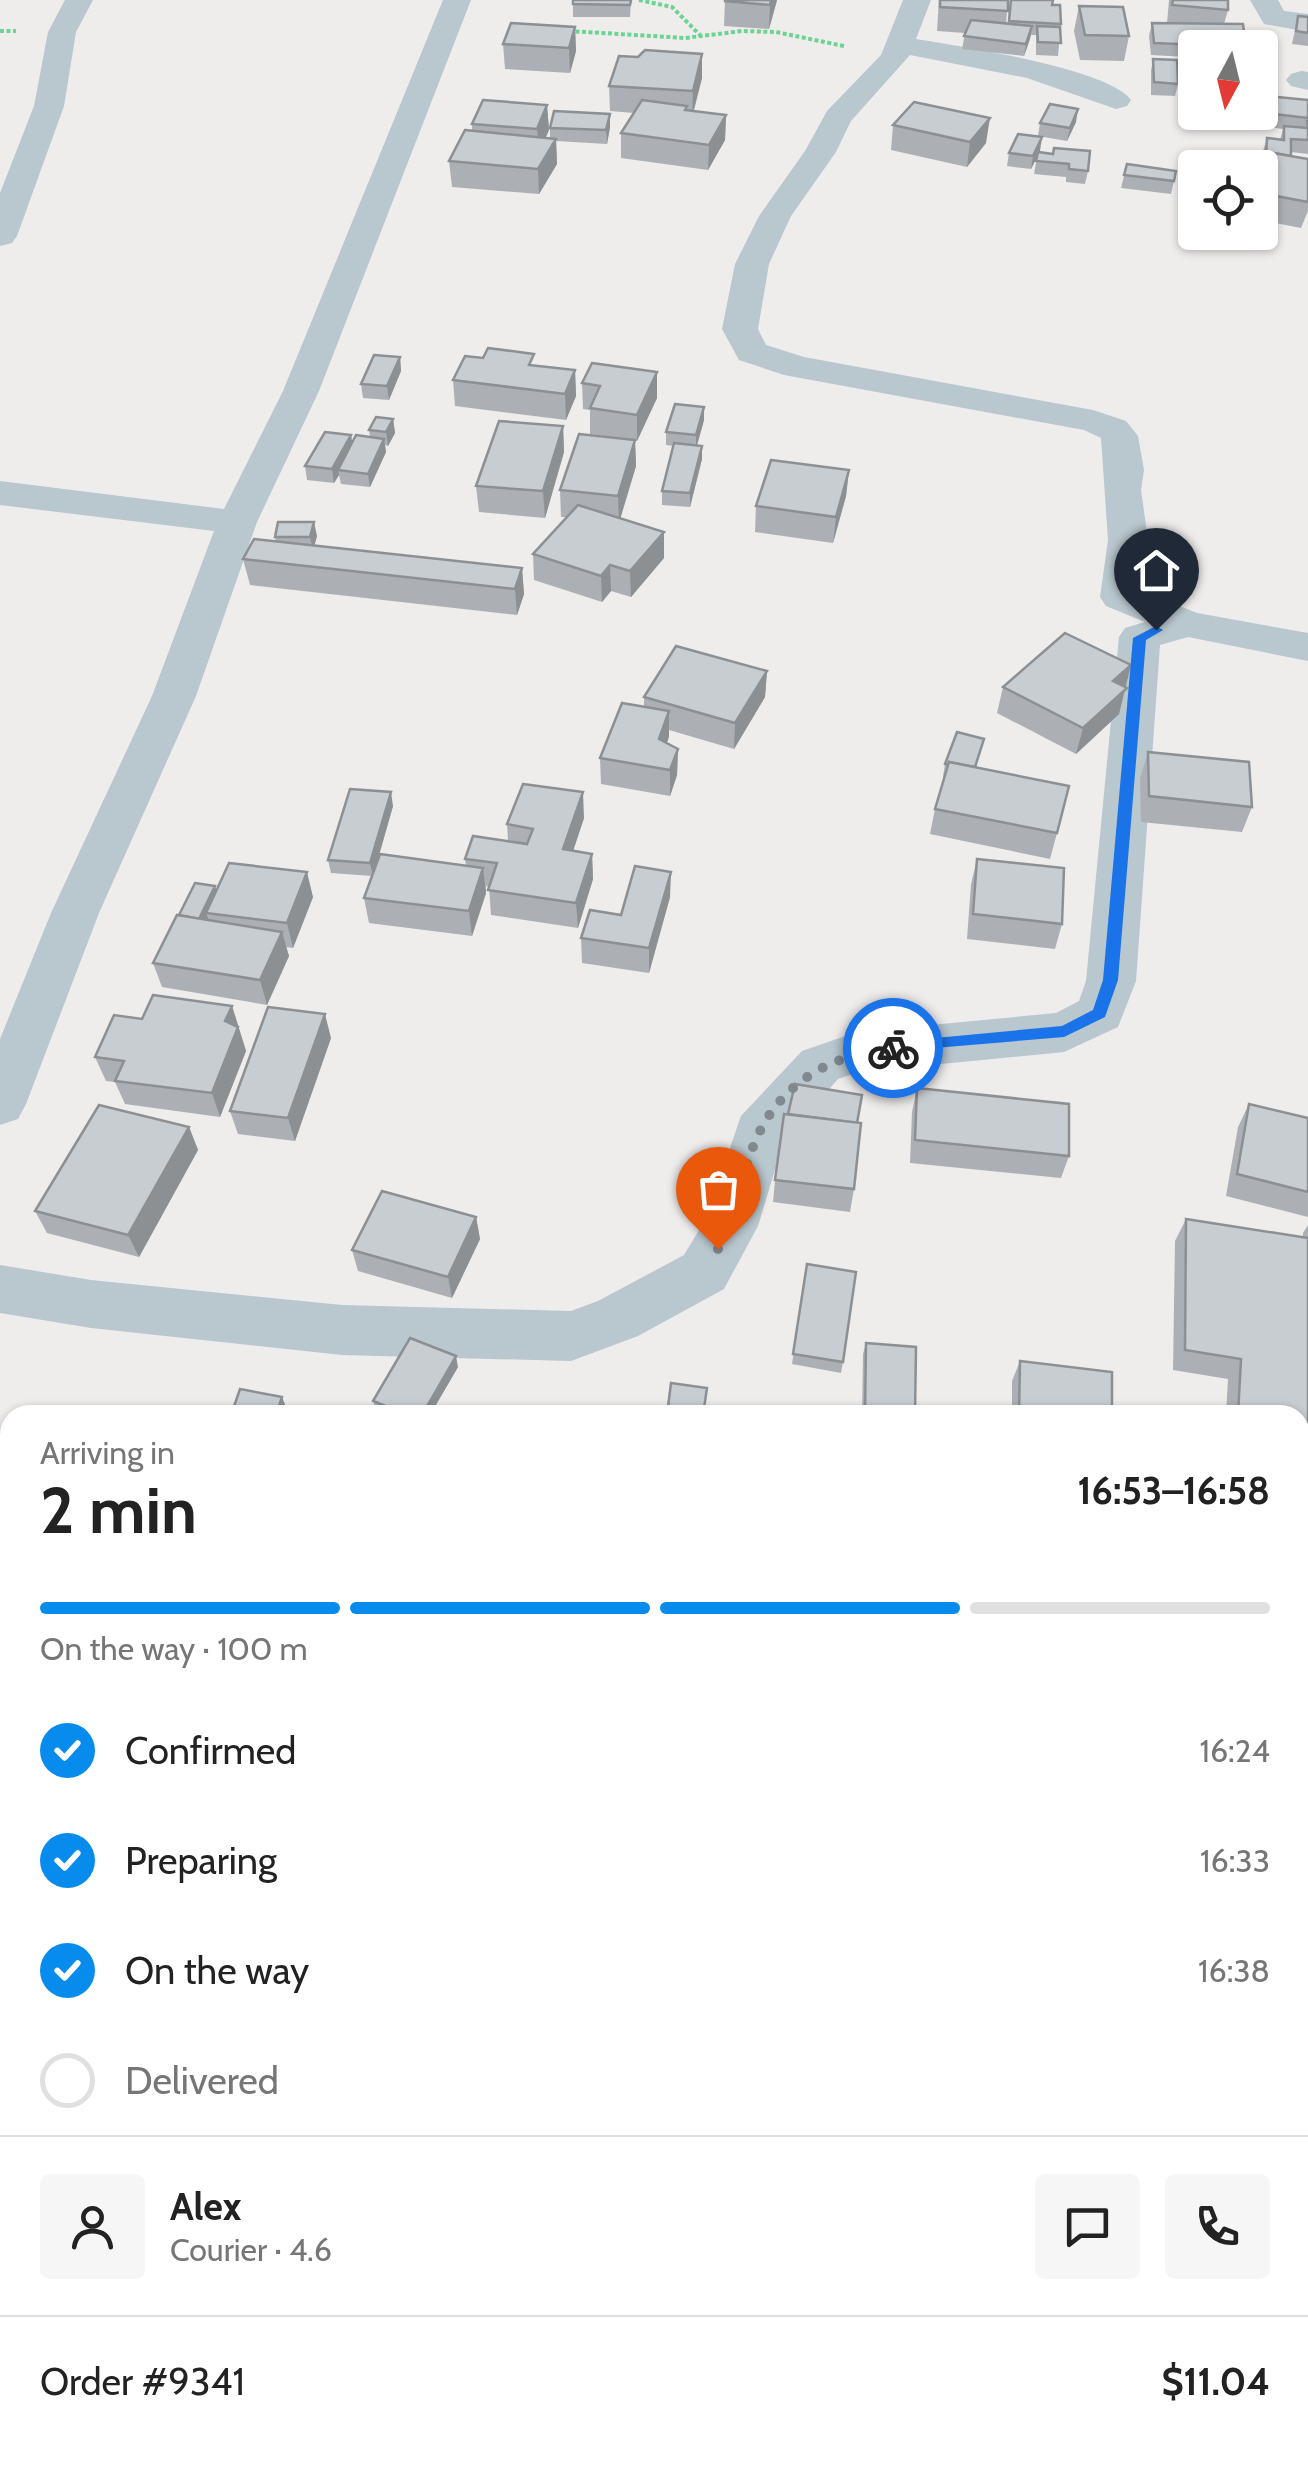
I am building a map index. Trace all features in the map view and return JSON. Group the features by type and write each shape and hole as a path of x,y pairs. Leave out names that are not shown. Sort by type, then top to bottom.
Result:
{"street":[{"path":"0,236 50,106 62,32 79,0"},
{"path":"0,1104 75,913 174,696 237,522 300,391 457,0"},
{"path":"917,0 897,51 838,118 776,216 752,264 740,329 752,352 798,367 1083,419 1112,428 1120,442 1125,470 1122,490 1128,540 1121,597 1187,624 1308,647"},
{"path":"1264,0 1274,18 1308,23"},
{"path":"897,51 1028,67 1072,79 1116,100"},
{"path":"0,493 237,522"},
{"path":"0,1290 91,1304 342,1330 572,1336 664,1296 704,1272 731,1226 760,1131 820,1065 857,1052 1064,1032 1100,1013 1110,980 1140,638 1187,624"}],"path":[{"path":"639,0 672,7 700,36"},
{"path":"558,30 636,37 776,32 897,51"}],"building":[{"path":"573,0 631,0 630,5 573,4"},
{"path":"725,0 771,0 770,5"},
{"path":"940,0 1008,0 1008,11 940,7"},
{"path":"1011,0 1053,0 1052,5 1060,5 1061,24 1009,21"},
{"path":"1173,0 1228,0 1228,10 1172,5"},
{"path":"1079,6 1123,7 1129,36 1085,35"},
{"path":"1298,16 1308,17 1308,33 1296,31"},
{"path":"971,20 1032,26 1026,44 964,36"},
{"path":"511,23 575,27 569,48 503,44"},
{"path":"1152,23 1243,24 1244,30 1178,30 1178,44 1154,43"},
{"path":"1037,26 1060,27 1061,43 1038,42"},
{"path":"645,50 702,54 693,91 609,86 619,56 638,57"},
{"path":"1153,59 1177,60 1178,84 1154,82"},
{"path":"1278,97 1308,100 1308,118 1278,114"},
{"path":"483,100 547,105 537,129 472,124"},
{"path":"642,100 726,115 709,145 621,133"},
{"path":"914,102 990,118 970,142 893,125"},
{"path":"1050,104 1078,109 1070,128 1040,123"},
{"path":"554,111 610,114 606,130 550,128"},
{"path":"1284,126 1308,128 1308,140 1291,139 1291,156 1266,150 1267,138 1284,140"},
{"path":"465,130 556,139 538,169 449,161"},
{"path":"1018,134 1042,137 1033,156 1009,153"},
{"path":"1054,148 1090,151 1088,171 1069,169 1069,164 1036,161 1038,152 1053,154"},
{"path":"1278,154 1308,159 1308,202 1278,196"},
{"path":"1127,164 1176,171 1174,181 1124,175"},
{"path":"488,348 534,354 529,365 575,370 565,394 453,380 465,356 483,358"},
{"path":"374,355 400,357 387,386 361,384"},
{"path":"592,363 657,372 637,415 590,408 600,386 582,383"},
{"path":"675,404 704,407 696,435 666,432"},
{"path":"376,417 393,419 386,432 369,430"},
{"path":"499,421 563,426 543,491 476,486"},
{"path":"325,432 351,435 332,469 305,466"},
{"path":"579,434 635,440 618,496 560,490"},
{"path":"356,435 384,439 368,474 338,470"},
{"path":"674,443 702,446 690,493 662,491"},
{"path":"771,460 849,470 836,517 756,506"},
{"path":"578,505 664,532 630,571 610,565 601,576 533,554"},
{"path":"278,522 314,522 310,537 275,537"},
{"path":"254,539 522,568 515,589 243,559"},
{"path":"1065,633 1131,665 1113,681 1127,688 1083,728 1003,687"},
{"path":"676,646 767,671 735,723 644,697"},
{"path":"622,703 669,711 659,739 678,749 670,770 600,758"},
{"path":"957,732 984,739 975,767 945,764"},
{"path":"1148,752 1249,762 1252,807 1149,796"},
{"path":"949,762 1069,786 1057,833 935,809"},
{"path":"523,784 583,792 563,849 592,854 576,903 488,890 497,863 465,859 473,836 527,844 533,829 507,824"},
{"path":"350,789 391,792 370,863 328,860"},
{"path":"380,854 483,868 469,911 364,898"},
{"path":"977,859 1064,868 1062,924 973,914"},
{"path":"229,863 307,872 287,923 206,913"},
{"path":"635,866 671,872 649,948 581,938 590,910 621,915"},
{"path":"195,883 215,886 199,919 179,915"},
{"path":"177,915 282,932 260,980 153,963"},
{"path":"153,995 232,1006 225,1021 238,1027 212,1093 115,1081 124,1061 95,1057 114,1015 142,1019"},
{"path":"268,1007 325,1014 288,1118 230,1111"},
{"path":"795,1084 862,1095 857,1123 788,1114"},
{"path":"917,1088 1069,1104 1069,1156 915,1140"},
{"path":"1249,1104 1308,1118 1308,1192 1237,1174"},
{"path":"99,1105 189,1127 128,1235 35,1211"},
{"path":"784,1114 861,1123 854,1189 775,1180"},
{"path":"382,1191 476,1217 448,1277 352,1250"},
{"path":"1186,1219 1308,1238 1308,1405 1239,1405 1241,1359 1185,1350"},
{"path":"807,1264 856,1272 843,1362 793,1354"},
{"path":"410,1338 456,1356 428,1405 383,1405 373,1401"},
{"path":"866,1343 916,1347 915,1405 865,1405"},
{"path":"1020,1361 1112,1372 1112,1405 1019,1405"},
{"path":"671,1383 707,1388 704,1405 668,1405"},
{"path":"240,1389 282,1397 279,1405 234,1405"}],"way so far":[{"path":"718,1249 731,1226 760,1131 783,1102 820,1065 857,1052 893,1048"}],"route":[{"path":"893,1048 1064,1032 1100,1013 1110,980 1140,638 1156,630"}]}
